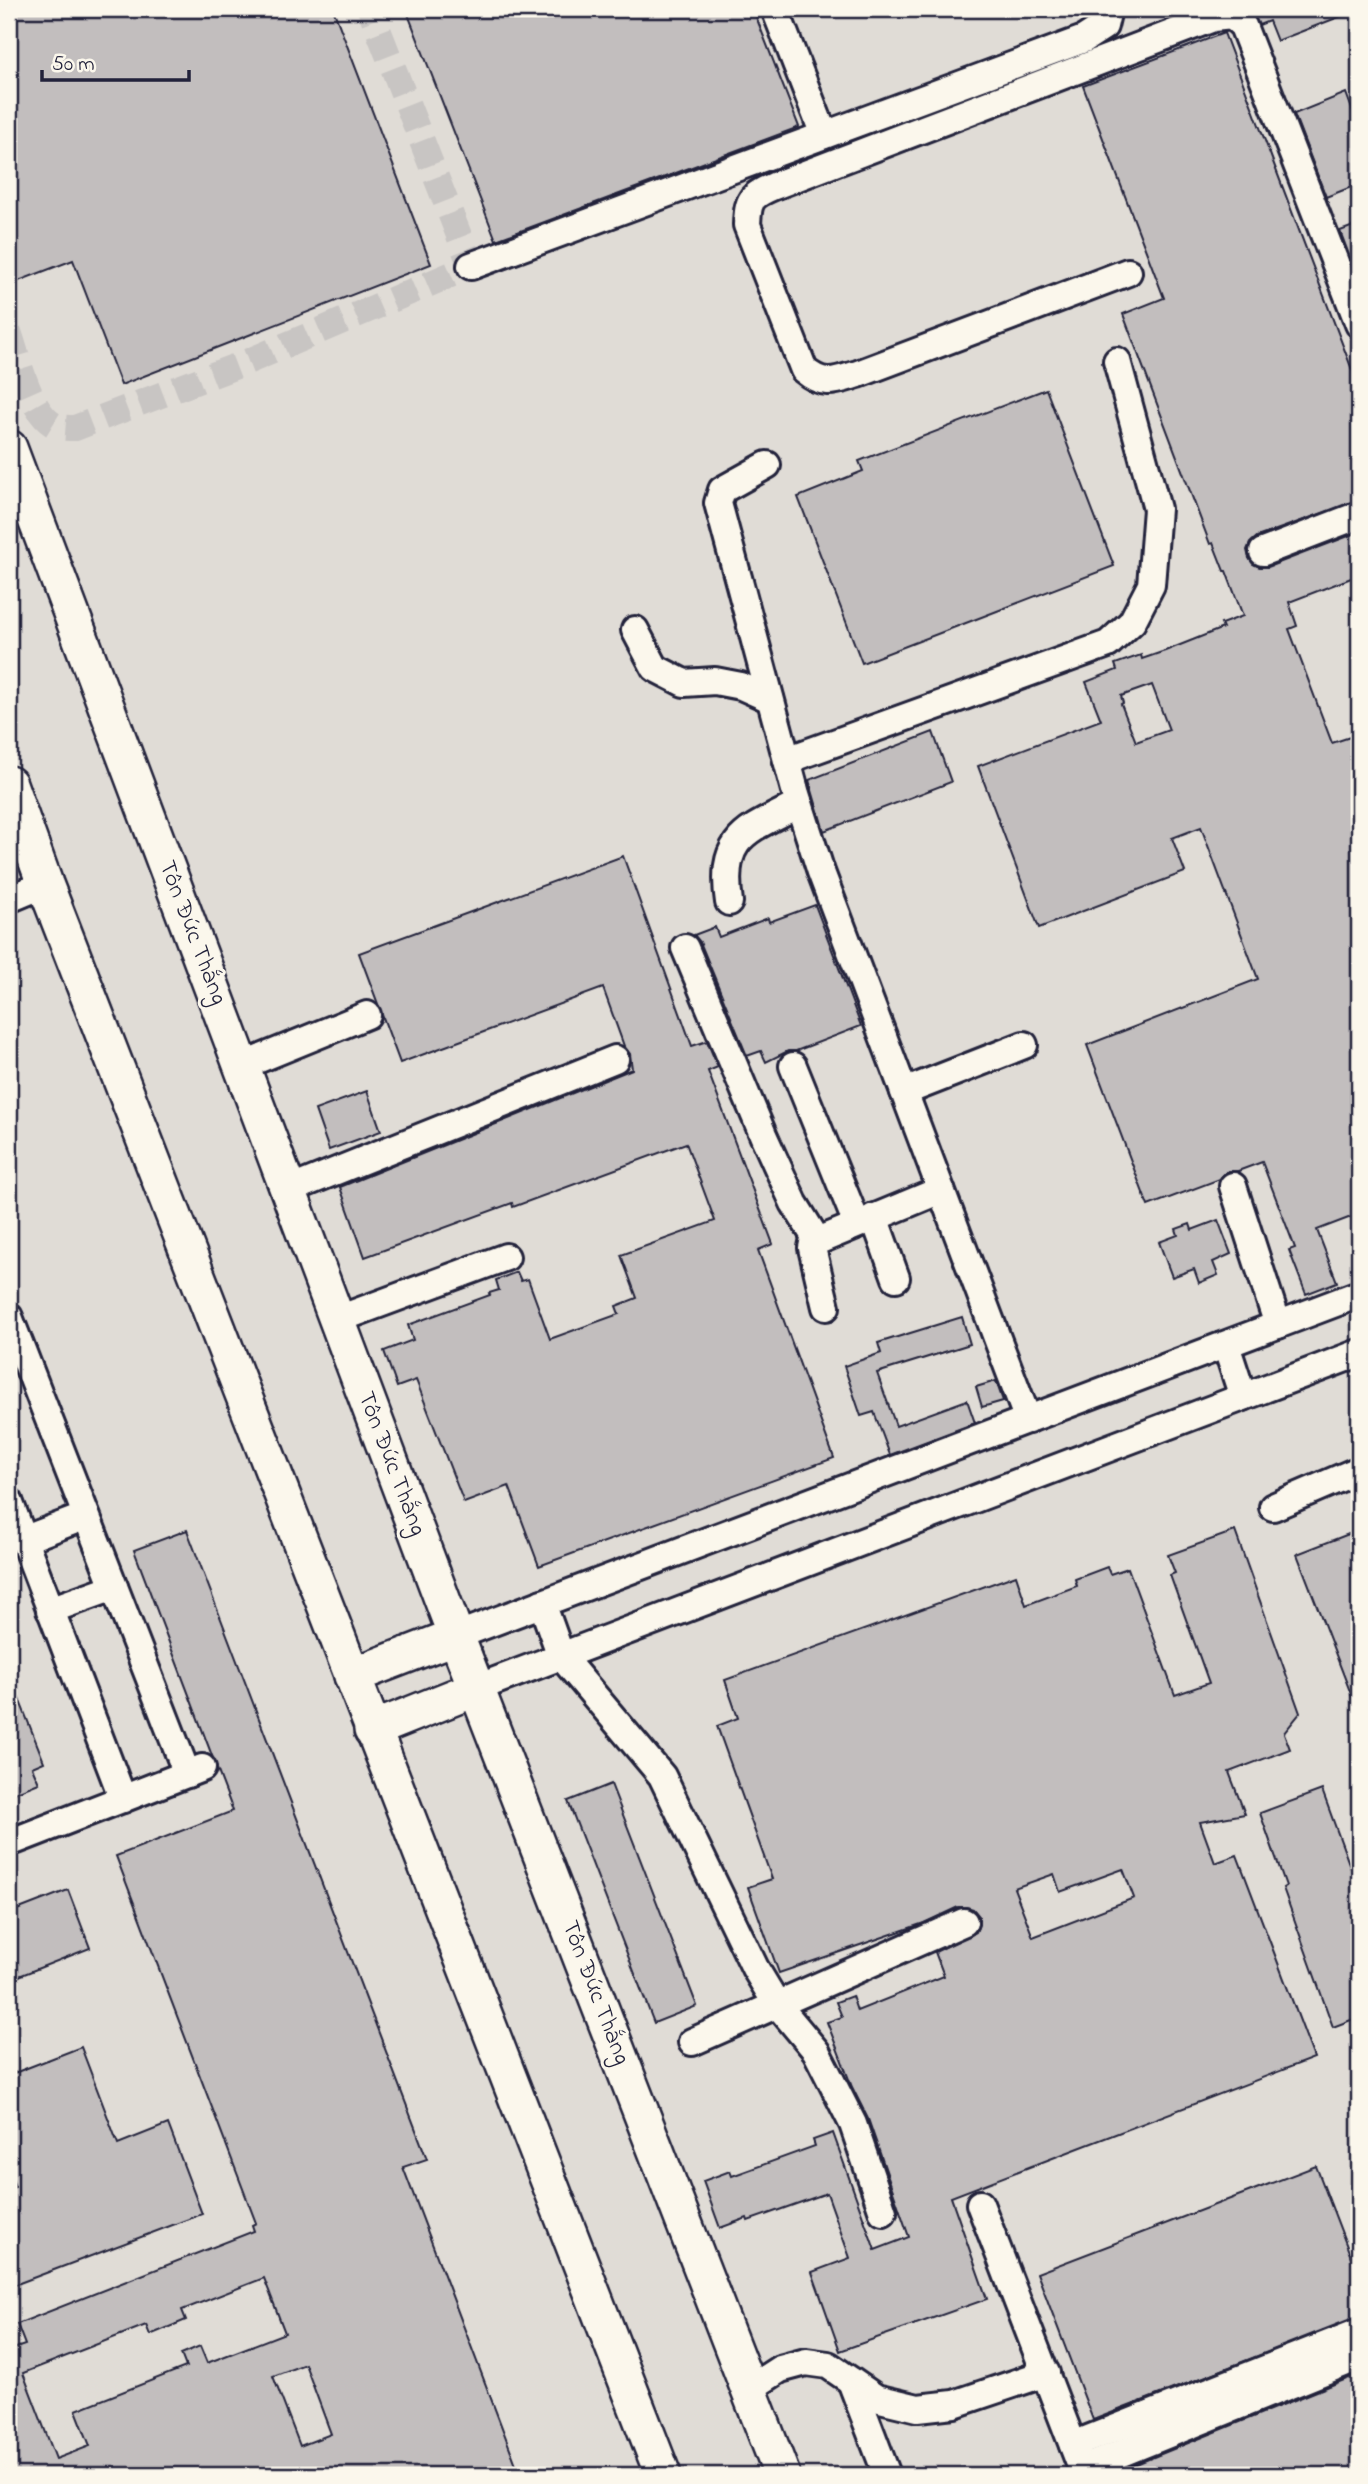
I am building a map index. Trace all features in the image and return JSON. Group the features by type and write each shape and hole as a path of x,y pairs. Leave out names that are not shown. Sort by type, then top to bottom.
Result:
{"main road":[{"name":"Tôn Đức Thắng","path":"9,449 456,1636 782,2475"},
{"path":"9,784 45,884 372,1730 663,2475"},
{"path":"352,1676 456,1636"},
{"path":"372,1730 477,1688"}],"street":[{"path":"775,9 824,135"},
{"path":"471,266 1084,39 1104,26 1108,9"},
{"path":"1128,272 858,374 834,382 815,379 804,370 747,225 748,204 758,193 774,186 1213,18 1232,16 1243,26 1359,324"},
{"path":"786,760 1108,644 1132,622 1151,585 1157,509 1117,361"},
{"path":"767,465 722,490 718,503 786,760 821,872 1028,1420"},
{"path":"1263,552 1359,516"},
{"path":"635,630 655,668 684,683 715,681 741,686 770,699"},
{"path":"729,902 726,880 729,853 744,833 799,804"},
{"path":"9,899 45,884"},
{"path":"685,948 764,1137 794,1203 817,1240"},
{"path":"242,1066 367,1015"},
{"path":"904,1092 1024,1045"},
{"path":"289,1190 615,1059"},
{"path":"793,1066 865,1220 896,1278"},
{"path":"1233,1186 1278,1325"},
{"path":"825,1307 812,1248 817,1240 941,1191"},
{"path":"336,1320 506,1257"},
{"path":"456,1636 1359,1294"},
{"path":"9,1317 18,1369 86,1516 114,1587 195,1771 9,1843"},
{"path":"1226,1345 1243,1397"},
{"path":"477,1688 1359,1353"},
{"path":"1273,1507 1359,1470"},
{"path":"9,1502 123,1799"},
{"path":"23,1540 86,1516"},
{"path":"50,1610 114,1587"},
{"path":"542,1603 561,1656 662,1776 749,1956 776,2003 816,2051 853,2124 883,2213"},
{"path":"692,2042 964,1922"},
{"path":"980,2204 1080,2463 1139,2432 1285,2374 1359,2332"},
{"path":"1285,2374 1359,2357"},
{"path":"748,2389 780,2369 806,2362 828,2365 876,2398 918,2407 954,2404 1046,2373"},
{"path":"851,2381 887,2475"}],"shaded area":[{"path":"9,9 1359,9 1359,2475 9,2475"}],"building":[{"path":"9,9 333,9 431,264 121,385 73,260 16,282 9,263"},
{"path":"406,9 753,9 799,127 496,240"},
{"path":"1249,9 1357,10 1277,41 1269,21 1259,25"},
{"path":"1224,33 1359,388 1359,500 1257,537 1247,550 1253,564 1268,567 1359,532 1359,575 1289,602 1297,626 1289,629 1332,743 1350,737 1359,761 1359,1214 1317,1230 1337,1282 1306,1294 1289,1250 1295,1248 1262,1162 1238,1171 1228,1171 1220,1179 1148,1206 1087,1045 1258,979 1201,827 1172,838 1185,872 1039,928 978,766 1101,720 1086,682 1117,670 1115,664 1141,655 1142,659 1165,651 1223,628 1221,624 1243,616 1226,571 1213,543 1210,544 1123,314 1164,298 1083,86","holes":["1152,685 1169,730 1136,742 1121,704 1121,696"]},
{"path":"1346,93 1359,128 1359,184 1326,197 1294,114"},
{"path":"1359,224 1359,281 1340,231"},
{"path":"1046,389 1114,566 862,663 798,497 863,471 859,461"},
{"path":"933,732 951,782 824,831 809,780"},
{"path":"623,856 692,1046 707,1041 718,1067 708,1071 773,1244 758,1250 834,1458 539,1566 509,1486 464,1503 416,1380 397,1387 384,1351 413,1340 408,1325 490,1295 489,1293 499,1290 496,1280 517,1272 521,1281 528,1279 550,1339 619,1314 616,1306 637,1298 621,1255 715,1221 686,1143 513,1207 512,1203 365,1257 340,1187 632,1069 630,1054 624,1046 603,988 400,1063 359,953"},
{"path":"815,905 861,1026 796,1051 788,1051 766,1062 761,1051 747,1056 700,942 694,935 715,927 719,937 768,918 769,922"},
{"path":"367,1091 381,1131 329,1150 315,1110"},
{"path":"1218,1220 1231,1254 1213,1262 1218,1275 1199,1283 1194,1269 1172,1277 1159,1242 1178,1235 1176,1229 1190,1224 1192,1230"},
{"path":"962,1317 970,1344 877,1373 896,1426 967,1400 975,1423 890,1455 874,1412 861,1416 844,1366 881,1353 878,1343"},
{"path":"996,1381 1003,1401 982,1407 976,1387"},
{"path":"187,1530 427,2159 403,2167 520,2475 9,2475 9,2341 13,2349 25,2345 17,2324 254,2231 252,2225 256,2223 116,1856 233,1811 134,1550","holes":["264,2278 285,2333 207,2363 200,2346 181,2354 186,2367 76,2410 90,2446 56,2459 23,2373 146,2325 150,2335 186,2320 182,2310","305,2364 331,2434 300,2446 273,2376"]},
{"path":"1359,1530 1359,1712 1358,1712 1297,1554"},
{"path":"1235,1531 1300,1713 1284,1733 1290,1749 1229,1772 1245,1814 1200,1822 1215,1863 1237,1855 1314,2058 951,2197 987,2299 840,2351 812,2272 850,2258 827,2193 720,2228 703,2181 730,2171 732,2176 815,2146 813,2140 833,2133 875,2250 909,2237 868,2119 852,2087 827,2022 842,2017 836,2002 852,1996 857,2011 944,1976 935,1952 976,1932 979,1916 973,1909 958,1907 924,1923 779,1973 748,1887 772,1879 717,1726 738,1718 725,1680 1016,1575 1026,1605 1077,1586 1075,1579 1107,1567 1110,1574 1128,1568 1175,1695 1209,1683 1170,1575 1175,1573 1168,1555","holes":["1123,1869 1134,1898 1033,1937 1014,1888 1054,1874 1060,1892"]},
{"path":"10,1676 44,1762 32,1767 39,1783 9,1795"},
{"path":"611,1784 697,2006 654,2023 568,1801"},
{"path":"1322,1790 1359,1891 1359,2017 1333,2027 1283,1888 1286,1886 1260,1813"},
{"path":"68,1890 90,1948 9,1980 9,1913"},
{"path":"81,2047 118,2144 168,2124 202,2214 9,2287 9,2189 15,2187 9,2171 9,2075"},
{"path":"1316,2166 1359,2278 1359,2317 1093,2420 1037,2273"},
{"path":"1359,2374 1359,2475 1109,2475"}],"tunnel":[{"path":"9,332 26,383 38,408 54,425 75,428 249,361 471,266 370,9"}]}
